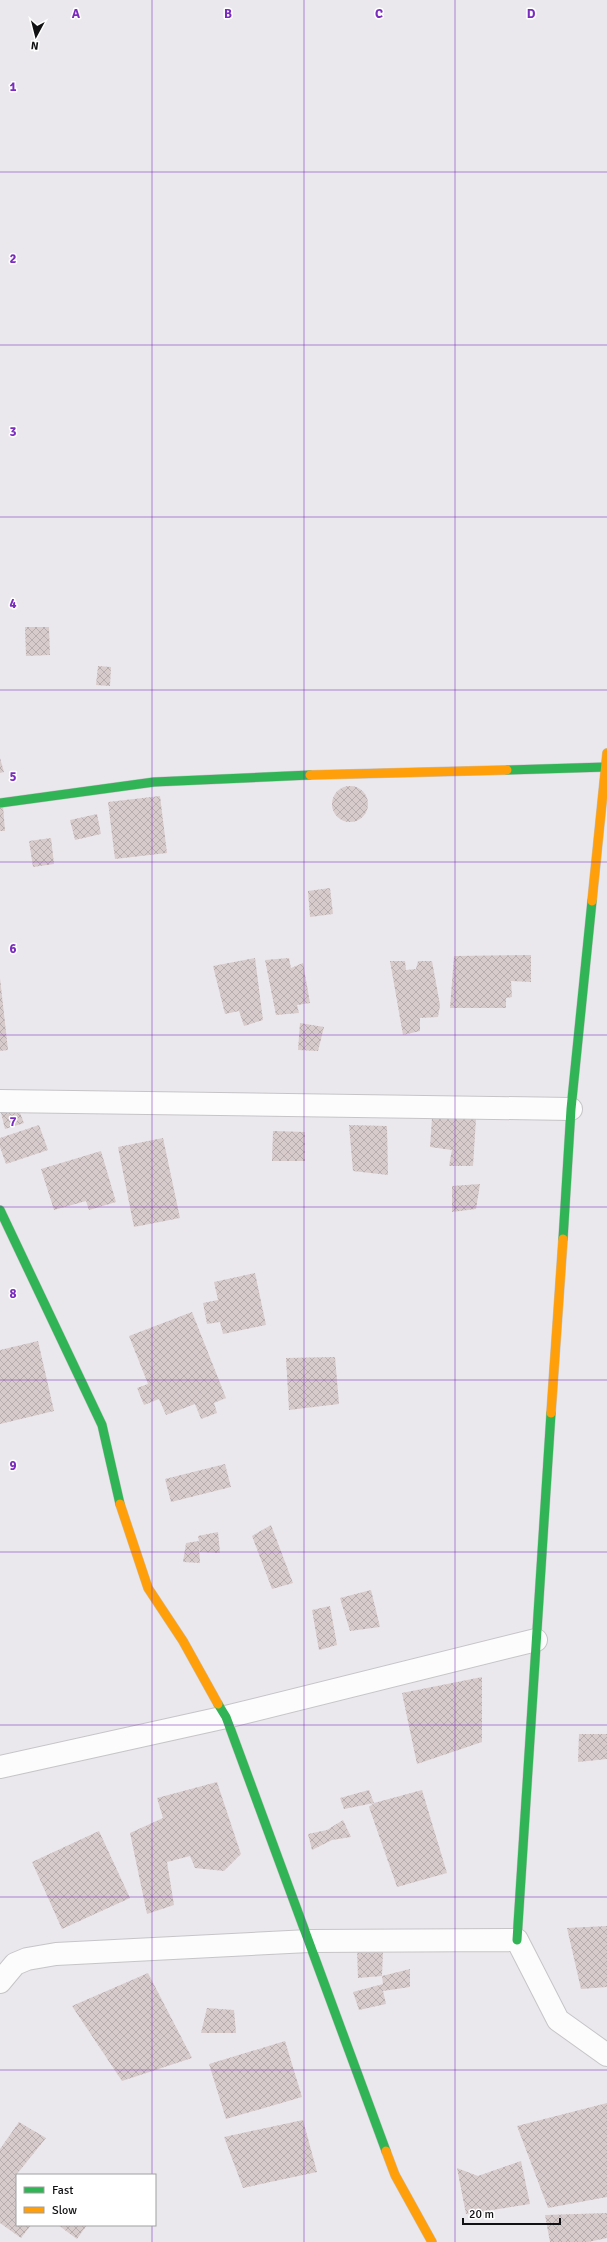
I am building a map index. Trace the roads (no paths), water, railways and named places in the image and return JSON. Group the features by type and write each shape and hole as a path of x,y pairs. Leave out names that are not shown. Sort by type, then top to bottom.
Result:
{"street":[{"path":"607,753 571,1109 517,1940 558,2020 607,2056"},
{"path":"0,803 154,782 283,776 606,767"},
{"path":"0,1101 571,1109"},
{"path":"0,1210 102,1425 124,1519 148,1588 183,1641 226,1717 395,2175 429,2234 432,2242"},
{"path":"0,1767 226,1717 536,1640"},
{"path":"0,1982 15,1964 27,1959 56,1954 309,1941 517,1940"}]}
